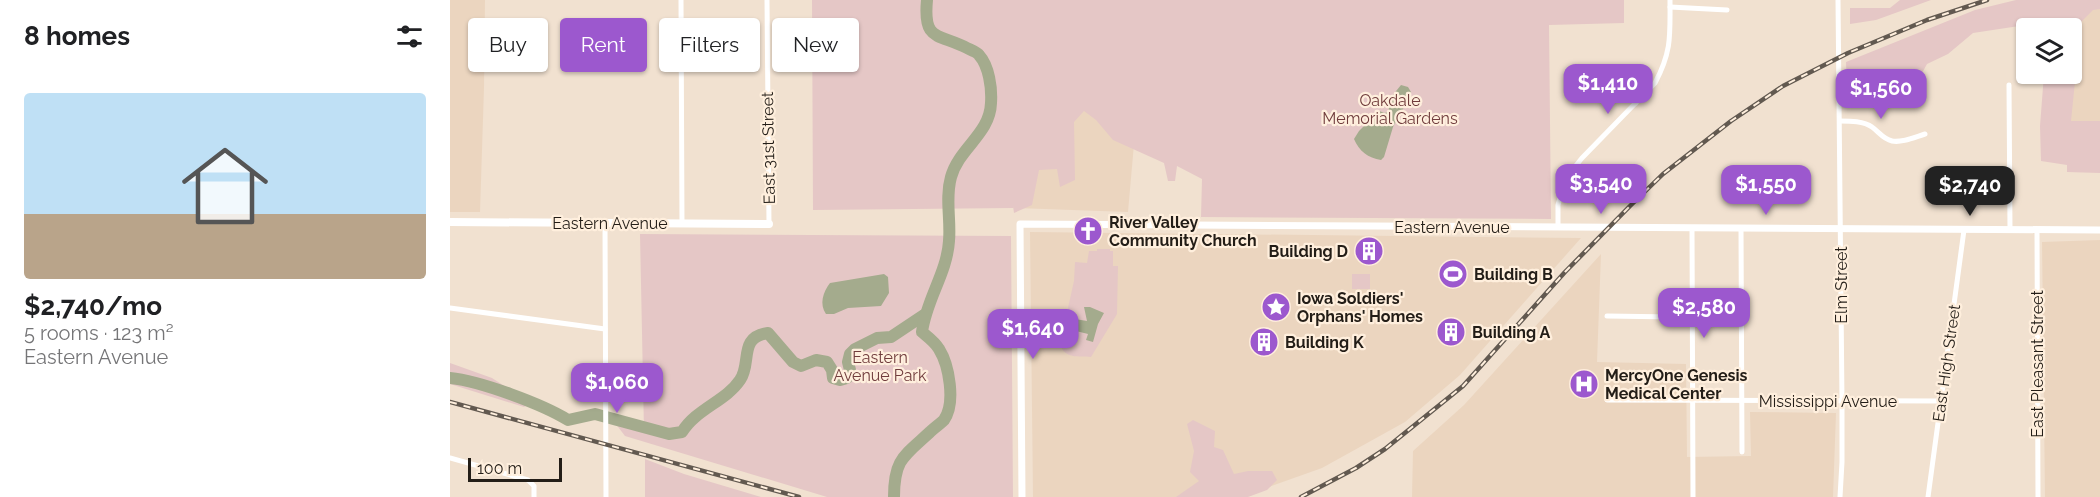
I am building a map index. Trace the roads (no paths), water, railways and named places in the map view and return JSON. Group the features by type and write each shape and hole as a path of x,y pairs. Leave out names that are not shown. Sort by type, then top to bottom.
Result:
{"main road":[{"name":"Eastern Avenue","path":"450,222 769,224"}],"street":[{"path":"681,0 682,223"},
{"name":"East 31st Street","path":"767,0 769,224"},
{"path":"1558,227 1558,206 1570,173 1655,83 1668,56 1670,0"},
{"name":"Elm Street","path":"1838,0 1842,401 1840,497"},
{"path":"1670,8 1727,10"},
{"path":"1603,72 1636,103"},
{"path":"2009,85 2010,230"},
{"path":"1840,121 1871,126 1880,136 1891,141 1925,134"},
{"path":"605,222 606,497"},
{"name":"Eastern Avenue","path":"1022,497 1020,224 2100,230"},
{"path":"1692,228 1693,497"},
{"path":"1741,228 1742,452"},
{"name":"East High Street","path":"1928,497 1964,230"},
{"name":"East Pleasant Street","path":"2037,230 2038,497"},
{"path":"450,308 605,329"},
{"path":"1607,316 1742,318"},
{"name":"Mississippi Avenue","path":"1607,400 1942,401"},
{"path":"450,458 532,483 534,497"}],"waterway":[{"path":"894,497 896,474 902,459 944,420 948,413 950,384 946,364 937,346 922,332 947,253 948,193 951,177 960,158 985,124 991,103 989,78 982,60 975,52 930,30 926,14 927,0"},
{"path":"450,378 510,394 568,420 595,414 669,434 682,432 695,417 734,387 743,373 749,345 759,335 768,333 793,362 801,366 816,360 827,362 832,370 833,378 840,380 847,378 850,370 848,362 850,354 855,349 877,338 891,337 924,315"}],"railway":[{"path":"1301,497 1356,468 1385,449 1463,386 1565,272 1630,206 1663,174 1731,121 1783,86 1848,53 1927,20 1987,0"},
{"path":"450,402 799,497"}],"place":[{"name":"River Valley Community Church","path":"1088,231"},
{"name":"Building D","path":"1369,251"},
{"name":"Building B","path":"1453,274"},
{"name":"Iowa Soldiers' Orphans' Homes","path":"1276,307"},
{"name":"Building A","path":"1451,332"},
{"name":"Building K","path":"1264,342"},
{"name":"MercyOne Genesis Medical Center","path":"1584,384"}],"park label":[{"name":"Oakdale Memorial Gardens","path":"1390,109"},
{"name":"Eastern Avenue Park","path":"880,366"}]}
